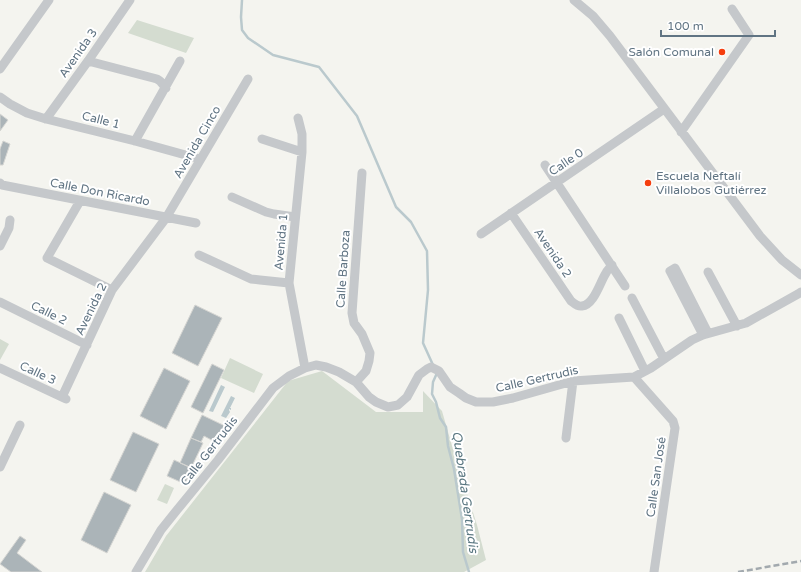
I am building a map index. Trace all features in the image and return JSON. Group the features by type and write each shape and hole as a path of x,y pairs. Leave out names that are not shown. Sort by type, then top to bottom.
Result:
{"street":[{"path":"0,68 49,0"},
{"name":"Avenida 3","path":"46,119 130,0"},
{"path":"574,0 593,16 602,26 760,236 782,260 801,275"},
{"path":"681,132 749,34 732,9"},
{"path":"88,61 157,79 166,88"},
{"path":"135,141 180,61"},
{"name":"Avenida Cinco","path":"166,218 248,79"},
{"name":"Calle 1","path":"0,97 27,113 46,119 200,159"},
{"name":"Calle 0","path":"481,234 664,109"},
{"name":"Avenida 1","path":"298,118 302,134 302,152 289,283 304,368"},
{"path":"262,139 302,152"},
{"path":"544,165 625,286"},
{"name":"Calle Barboza","path":"356,382 366,371 370,353 362,334 354,323 352,313 362,173"},
{"name":"Calle Don Ricardo","path":"0,183 2,185 196,223"},
{"path":"232,197 266,212 295,217"},
{"path":"80,200 47,258 112,290"},
{"name":"Avenida 2","path":"511,214 570,301 576,306 588,304 594,296 606,272 612,265"},
{"name":"Avenida 2","path":"64,398 112,290 166,218"},
{"path":"0,246 9,228 10,220"},
{"path":"199,255 251,278 289,283"},
{"path":"675,268 705,334 670,271 675,268"},
{"path":"708,272 737,326"},
{"name":"Calle Gertrudis","path":"136,572 161,530 218,460 273,388 289,376 304,368 316,365 339,372 356,382 369,397 376,402 388,406 398,405 407,397 421,372 431,367 439,371 450,386 466,398 476,402 493,402 513,398 573,381 634,377 692,340 705,334 746,323 801,292"},
{"path":"632,298 664,359"},
{"name":"Calle 2","path":"0,302 87,345"},
{"path":"619,318 645,371"},
{"name":"Calle 3","path":"0,368 64,398"},
{"name":"Calle San José","path":"634,377 673,421 675,428 654,572"},
{"path":"566,438 573,381"},
{"path":"0,467 20,425"}],"shaded area":[{"path":"137,20 194,38 186,53 128,33"},
{"path":"0,339 9,344 0,360"},
{"path":"230,358 263,374 254,393 221,378"},
{"path":"322,371 376,412 423,412 423,391 442,411 477,525 486,560 464,572 145,572 166,536 288,381"},
{"path":"221,385 225,387 213,412 209,411"},
{"path":"231,396 235,398 230,408 231,410 229,409 230,412 226,418 221,416"},
{"path":"165,484 174,488 167,504 157,500"}],"building":[{"path":"0,114 8,120 0,131"},
{"path":"3,141 10,144 3,165 0,165 0,149"},
{"path":"195,305 222,318 198,366 172,353"},
{"path":"212,364 224,370 203,413 191,407"},
{"path":"164,368 190,381 166,429 140,416"},
{"path":"202,415 225,426 217,443 204,436 201,442 191,438"},
{"path":"133,432 159,444 136,492 110,480"},
{"path":"191,438 203,443 191,468 180,463"},
{"path":"174,460 192,468 185,484 167,476"},
{"path":"104,492 131,505 107,553 81,540"},
{"path":"20,536 26,540 17,553 42,572 11,572 0,564"}],"waterway":[{"name":"Quebrada Gertrudis","path":"242,0 242,30 248,38 273,55 319,67 357,116 396,207 411,222 427,251 428,290 423,343 433,365"},
{"name":"Quebrada Gertrudis","path":"437,373 433,382 432,394 436,402 440,418 446,427 448,446 454,469 462,519 463,552 469,572"}],"railway":[{"path":"738,572 801,561"}],"place":[{"name":"Salón Comunal","path":"722,52"},
{"name":"Escuela Neftalí Villalobos Gutiérrez","path":"648,183"}]}
